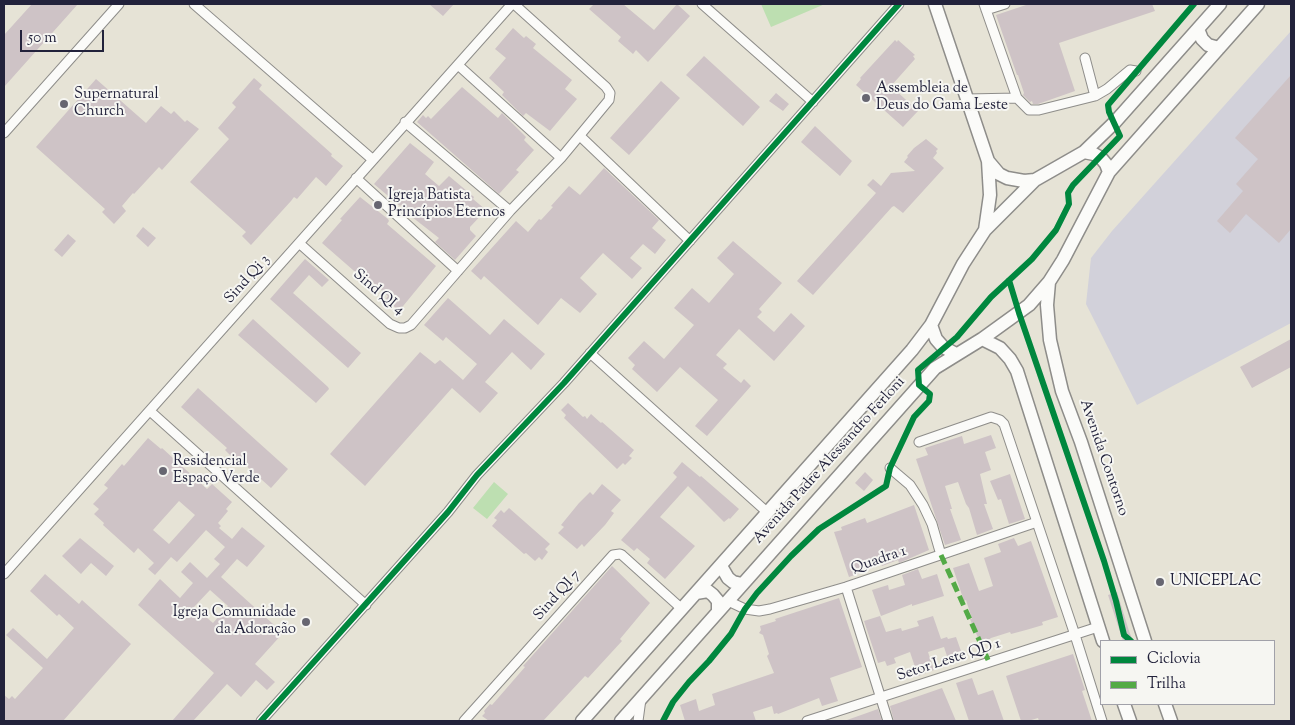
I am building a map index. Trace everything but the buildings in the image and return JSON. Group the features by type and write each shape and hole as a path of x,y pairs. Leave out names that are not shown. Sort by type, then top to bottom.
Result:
{"main road":[{"path":"935,4 988,161 990,195 985,230"},
{"name":"Avenida Padre Alessandro Ferloni","path":"582,721 912,350 931,325 963,264 985,230 1035,180 1084,152 1114,122 1220,4"},
{"name":"Avenida Padre Alessandro Ferloni","path":"621,721 935,368 982,339 1024,309 1049,282 1063,260 1109,172 1258,4"},
{"path":"1198,29 1202,40 1208,45 1219,48"},
{"path":"1084,152 1101,158 1109,172"},
{"path":"988,161 999,174 1006,178 1024,181 1035,180"},
{"name":"Avenida Contorno","path":"1049,282 1047,305 1050,340 1062,391 1087,459 1145,640"},
{"path":"931,325 936,339 943,347 956,354"},
{"path":"982,339 1000,348 1010,359 1017,371 1103,640"},
{"path":"721,566 728,578 733,582 742,584"},
{"path":"696,593 708,591 713,595 718,601 718,612"},
{"path":"1124,705 1130,721"},
{"path":"1165,705 1171,721"}],"street":[{"path":"4,133 119,4"},
{"path":"194,4 372,159"},
{"name":"Sind Qi 3","path":"4,574 405,122 513,4"},
{"name":"Sind QI 4","path":"299,243 390,324 399,328 405,328 411,325 510,211 561,158 609,100 610,93 606,87 513,4"},
{"path":"702,4 813,102"},
{"path":"261,721 448,512 477,475 590,353 899,4"},
{"path":"1005,4 985,7 1017,98 1029,110 1039,110 1095,96 1107,89 1130,70 1136,70"},
{"path":"1085,58 1095,96"},
{"path":"458,65 561,158"},
{"path":"967,98 1017,98"},
{"path":"405,122 510,211"},
{"path":"580,136 690,241"},
{"path":"356,178 458,271"},
{"path":"590,353 768,513"},
{"path":"150,410 366,605"},
{"path":"919,442 991,417 1000,420 1007,432 1102,721"},
{"path":"890,468 910,485 923,505 932,524 941,555"},
{"name":"Quadra 1","path":"728,601 745,609 759,611 770,609 846,587 1037,522"},
{"name":"Sind QI 7","path":"464,721 613,555 622,555 682,609"},
{"path":"846,587 888,721"},
{"name":"Setor Leste QD 1","path":"807,721 1098,627"},
{"path":"638,721 641,699"}],"shaded area":[{"path":"1291,31 1291,323 1137,405 1086,304 1091,258 1112,231"}],"green space":[{"path":"761,4 825,4 771,27"},
{"path":"494,482 508,494 487,519 473,508"}],"marked path":[{"path":"941,555 989,662"}],"cycle path":[{"path":"261,721 448,512 477,475 564,383 899,4"},
{"path":"663,721 673,702 731,634 745,609 757,593 791,556 819,529 886,486 890,468 914,417 929,401 930,394 919,385 918,370 957,337 991,297 1032,259 1056,230 1069,204 1068,193 1073,185 1120,136 1109,112 1108,105 1194,4"},
{"path":"1009,280 1104,561 1124,635 1130,640"}],"place":[{"name":"Assembleia de Deus do Gama Leste","path":"866,98"},
{"name":"Supernatural Church","path":"64,104"},
{"name":"Igreja Batista Princípios Eternos","path":"378,205"},
{"name":"Residencial Espaço Verde","path":"163,471"},
{"name":"UNICEPLAC","path":"1160,582"},
{"name":"Igreja Comunidade da Adoração","path":"306,622"}]}
